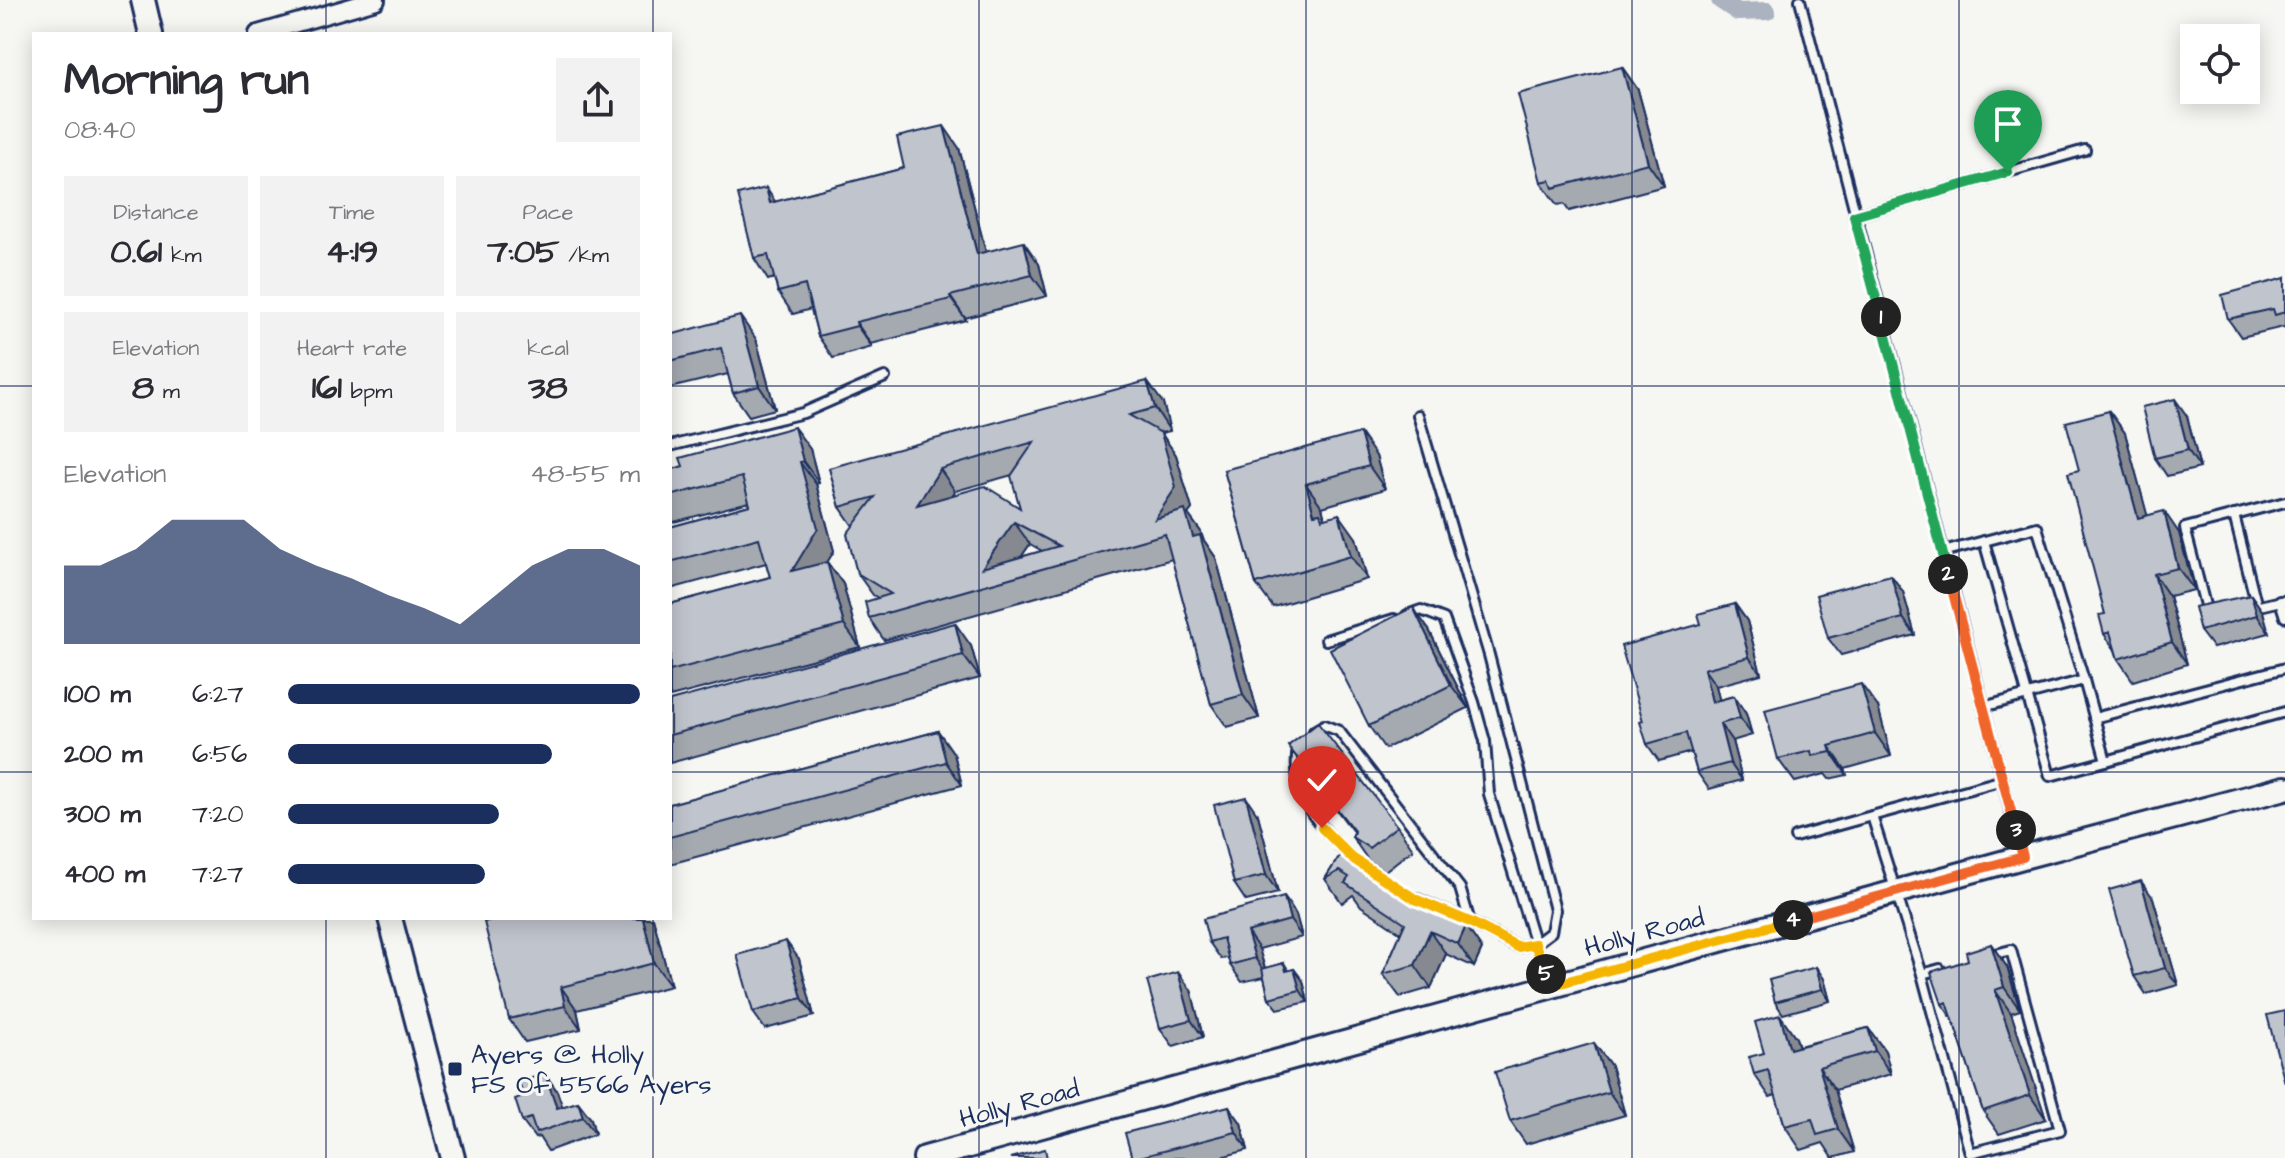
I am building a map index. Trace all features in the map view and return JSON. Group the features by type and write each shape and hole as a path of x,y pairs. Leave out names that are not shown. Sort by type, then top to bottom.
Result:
{"main road":[{"path":"143,0 151,32"},
{"name":"Holly Road","path":"925,1158 2285,788"},
{"path":"391,920 453,1158"}],"street":[{"path":"265,32 376,0"}],"lane":[{"path":"1800,0 2023,857"},
{"path":"1854,216 2085,150"},
{"path":"672,446 803,413 885,377"},
{"path":"1403,891 1518,947 1535,944 1551,932 1555,910 1489,655 1418,415"},
{"path":"2220,615 2208,618 2185,528 2285,503"},
{"path":"2234,515 2257,607"},
{"path":"1943,552 2037,527 2106,761"},
{"path":"1984,541 2050,776 2285,712"},
{"path":"2245,609 2282,601 2285,617"},
{"path":"1326,640 1421,610 1444,619 1474,702 1485,741 1489,794 1550,986"},
{"path":"2094,718 2285,668"},
{"path":"1983,707 2084,680"},
{"path":"1352,858 1322,828 1303,797 1295,769 1300,740 1324,725 1339,731 1460,888 1470,922"},
{"path":"1795,837 2003,780"},
{"path":"1872,816 1922,974 1970,1153 2060,1130 2011,950 1981,958"},
{"path":"1922,974 1952,966"}],"building":[{"path":"1622,67 1648,163 1553,188 1550,180 1541,182 1518,94"},
{"path":"944,126 977,254 1024,242 1032,275 856,322 857,326 818,336 805,285 778,292 768,255 754,258 738,195 766,188 770,203 904,168 897,137"},
{"path":"2285,278 2285,312 2275,315 2273,309 2228,319 2222,295"},
{"path":"740,316 759,386 733,393 721,348 672,360 672,334"},
{"path":"1147,381 1155,408 1129,415 1161,433 1176,487 1155,519 1185,510 1193,537 1200,535 1243,695 1211,704 1165,534 869,618 865,602 891,594 857,573 847,534 875,497 840,507 829,468","holes":["1034,442 1011,476 1020,508 985,486 917,505 940,469","1014,522 1059,546 982,568"]},
{"path":"2175,399 2188,450 2155,458 2142,407"},
{"path":"2109,411 2138,518 2164,511 2178,568 2154,574 2172,642 2118,659 2110,632 2104,634 2099,615 2105,614 2068,473 2079,470 2066,422"},
{"path":"794,427 818,528 792,571 827,562 844,625 672,670 672,603 770,577 759,538 672,561 672,526 750,505 742,477 672,495 672,469 683,466 680,458"},
{"path":"1360,433 1369,466 1306,484 1314,514 1320,513 1322,519 1339,514 1351,556 1256,584 1224,470"},
{"path":"1891,575 1903,618 1828,638 1816,595"},
{"path":"2251,595 2257,615 2200,631 2194,607"},
{"path":"1735,604 1749,657 1704,669 1712,702 1734,696 1740,718 1720,724 1730,763 1697,772 1686,733 1647,744 1621,646 1701,624 1698,614"},
{"path":"1413,607 1451,685 1369,726 1330,649"},
{"path":"955,623 963,655 672,734 672,700"},
{"path":"1861,684 1875,733 1829,746 1831,752 1812,756 1811,751 1778,759 1765,710"},
{"path":"1318,723 1397,826 1369,848 1352,837 1355,832 1288,746"},
{"path":"938,731 946,762 672,836 672,803"},
{"path":"1246,797 1266,875 1234,883 1214,805"},
{"path":"1344,849 1386,879 1399,884 1397,887 1466,926 1458,944 1430,931 1415,965 1383,974 1405,923 1345,883 1349,877 1339,871 1325,879"},
{"path":"2141,881 2165,968 2134,976 2109,890"},
{"path":"1284,897 1290,920 1247,932 1255,958 1230,965 1223,938 1209,942 1203,919"},
{"path":"643,920 654,963 561,987 565,1006 509,1019 484,922"},
{"path":"786,941 802,998 753,1012 737,955"},
{"path":"1991,944 2004,987 1995,990 2030,1095 1983,1111 1947,1002 1942,1004 1931,972 1968,960 1966,952"},
{"path":"1284,963 1286,971 1294,969 1300,990 1269,998 1262,969"},
{"path":"1816,967 1822,989 1775,1002 1769,980"},
{"path":"1178,972 1191,1020 1160,1028 1147,981"},
{"path":"2285,1011 2285,1083 2267,1015"},
{"path":"1780,1015 1790,1049 1868,1028 1875,1051 1819,1067 1838,1129 1817,1135 1812,1119 1785,1126 1768,1070 1754,1074 1749,1057 1764,1053 1755,1022"},
{"path":"1594,1043 1609,1092 1510,1121 1495,1072"},
{"path":"545,1074 557,1108 578,1102 583,1117 536,1133 531,1118 522,1121 515,1099 523,1096 519,1082"},
{"path":"1229,1106 1236,1132 1132,1158 1125,1133"},
{"path":"1045,1149 1047,1158 1010,1158"}],"waterway":[{"path":"1720,0 1738,12 1767,11"}],"place":[{"name":"Ayers @ Holly FS Of 5566 Ayers","path":"455,1069"}],"route":[{"path":"1322,828 1352,858 1415,899 1518,947 1535,944 1550,986 2023,857 1854,216 2008,172"}]}
